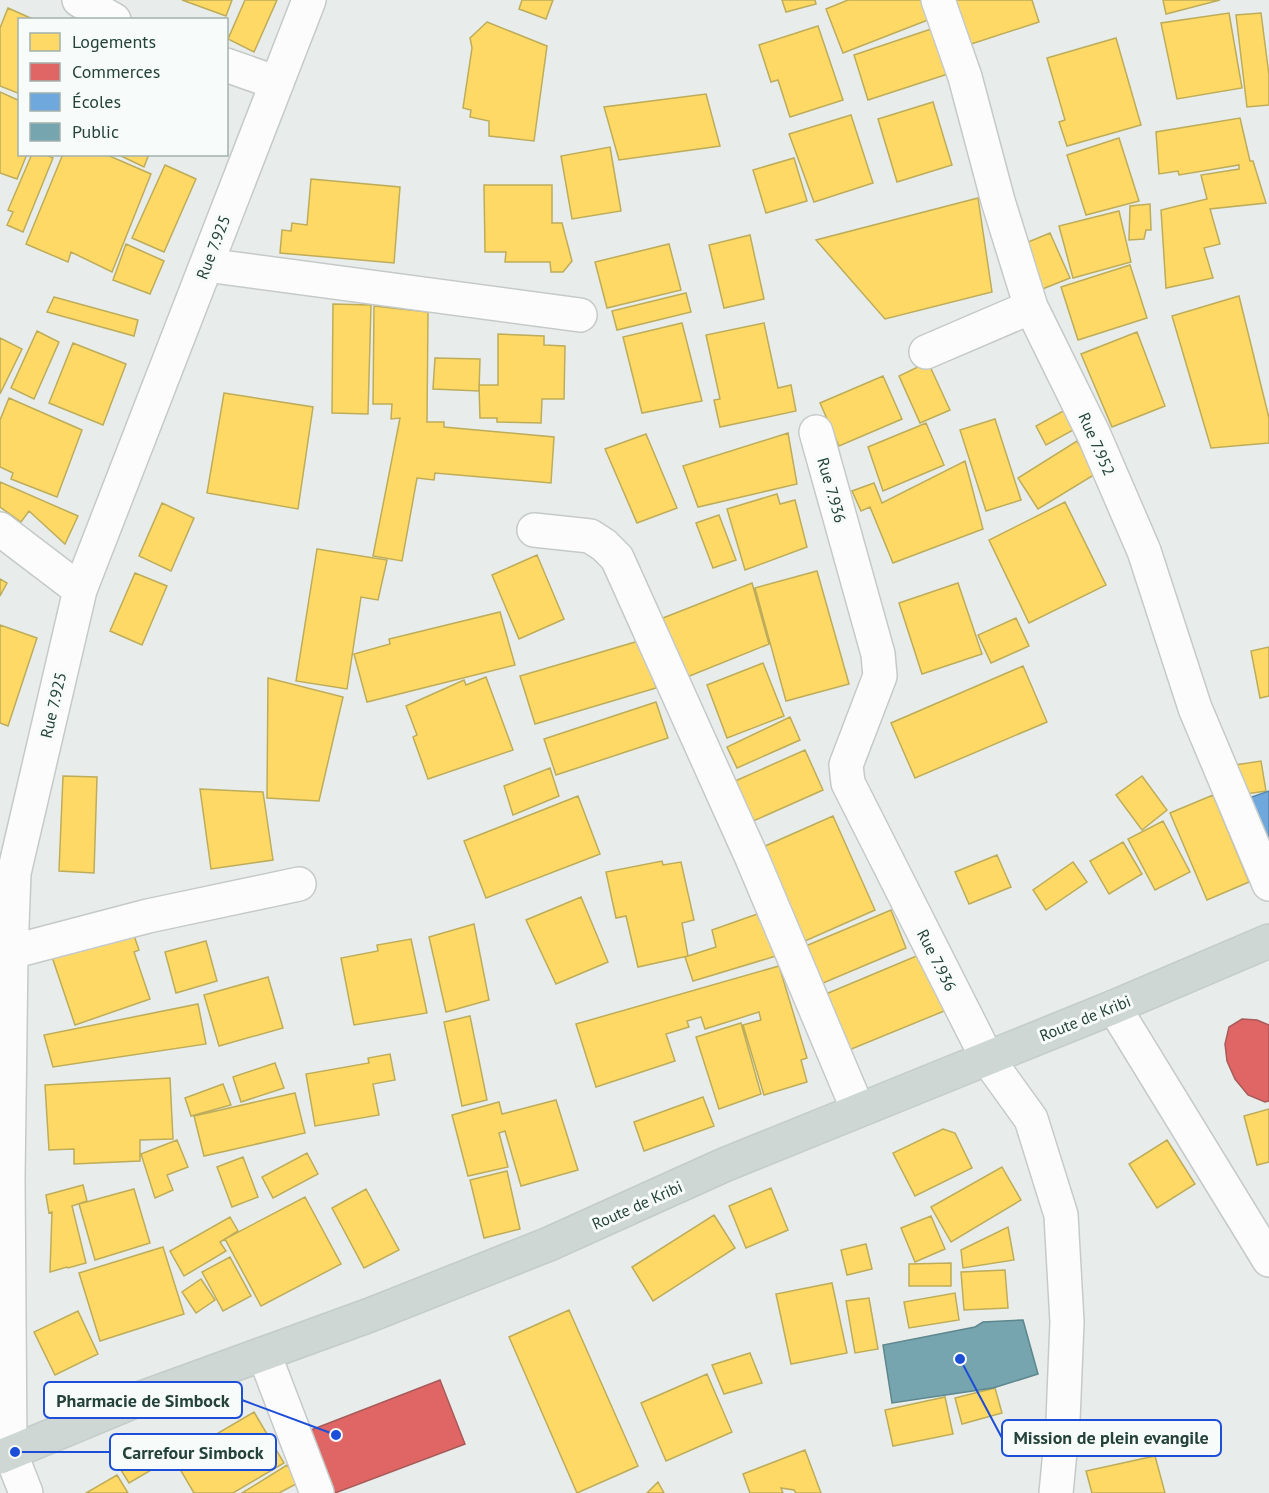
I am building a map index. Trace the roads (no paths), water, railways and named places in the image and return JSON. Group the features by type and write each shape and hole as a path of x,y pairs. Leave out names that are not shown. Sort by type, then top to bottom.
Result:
{"main road":[{"name":"Route de Kribi","path":"5,1455 142,1398 448,1285 549,1244 724,1165 1114,1007 1269,940"}],"street":[{"path":"79,0 110,18"},
{"name":"Rue 7.925","path":"5,1455 11,952 7,874 80,590 309,0"},
{"name":"Rue 7.952","path":"938,0 965,77 998,201 1031,307 1094,435 1144,551 1195,708 1269,884"},
{"path":"228,66 278,83"},
{"path":"206,265 580,315"},
{"path":"926,352 1031,307"},
{"name":"Rue 7.936","path":"816,432 878,654 879,676 846,765 848,783 987,1058 1031,1119 1061,1215 1067,1322 1063,1420 1056,1493"},
{"path":"0,529 80,590"},
{"path":"534,530 590,536 604,545 617,558 747,847 858,1110"},
{"path":"11,952 148,916 299,884"},
{"path":"1114,1007 1269,1260"},
{"path":"264,1354 317,1493"},
{"path":"5,1455 26,1493"}],"place":[{"name":"Mission de plein evangile","path":"960,1359"},
{"name":"Pharmacie de Simbock","path":"336,1435"},
{"name":"Carrefour Simbock","path":"15,1452"}]}
